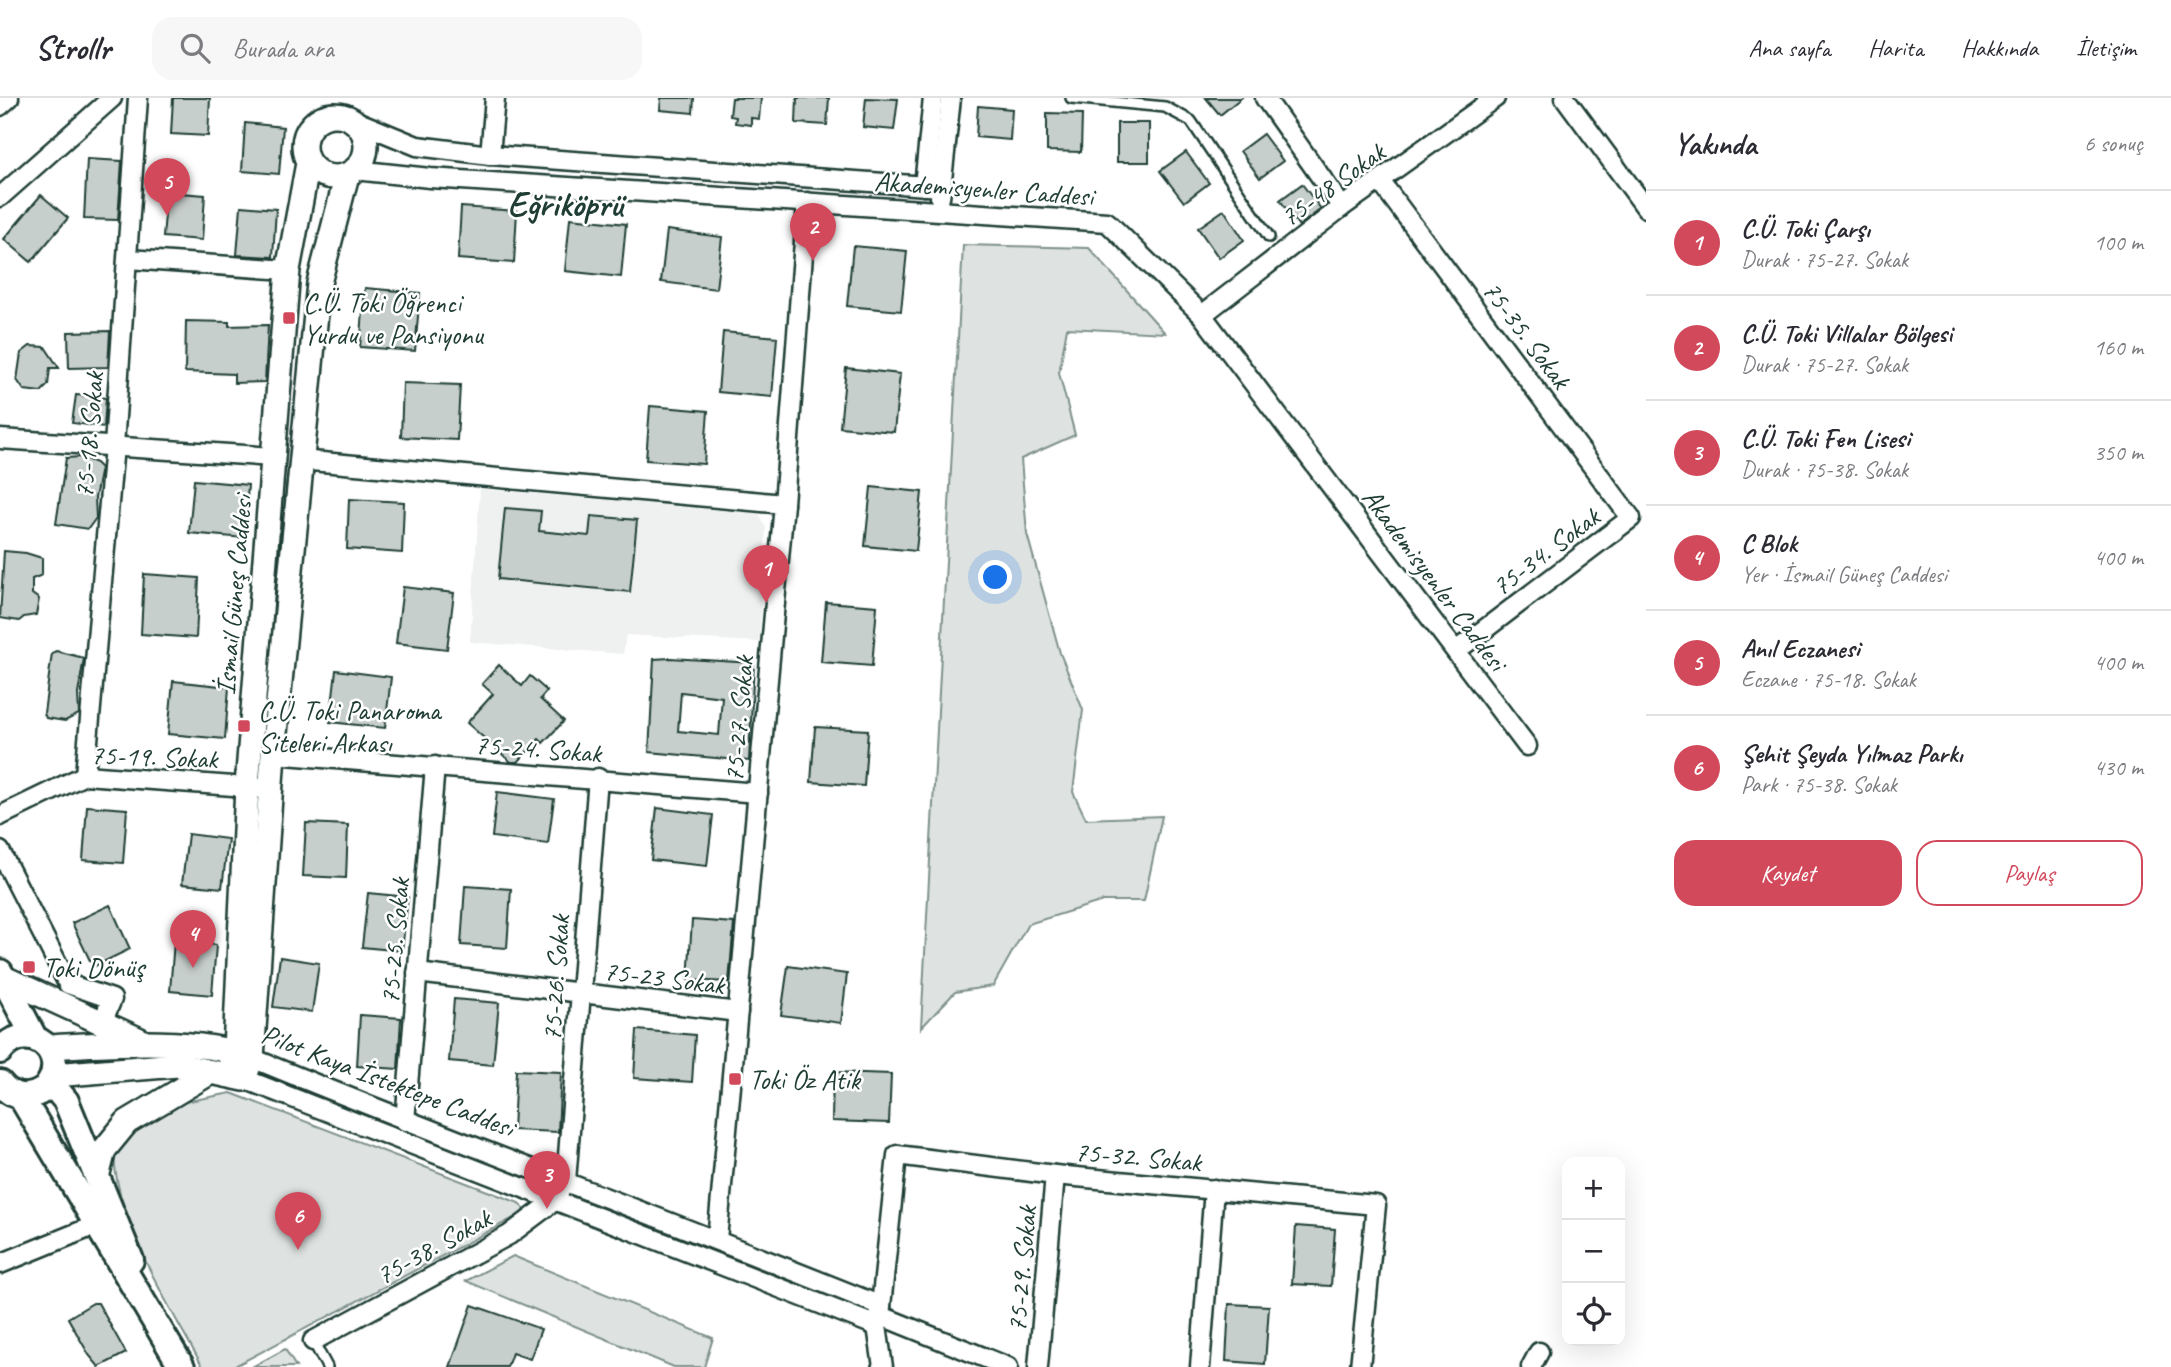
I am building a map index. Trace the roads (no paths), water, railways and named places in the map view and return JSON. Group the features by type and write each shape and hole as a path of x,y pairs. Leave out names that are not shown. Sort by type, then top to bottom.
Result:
{"main road":[{"path":"1,974 41,1043 54,1060 52,1079 38,1094 8,1092"},
{"path":"1,1046 18,1038 41,1043"},
{"path":"52,1079 66,1101 156,1322"},
{"path":"8,1092 96,1225 182,1367"}],"street":[{"path":"0,106 9,98"},
{"path":"0,197 112,98"},
{"name":"75-18. Sokak","path":"85,775 114,446 138,98"},
{"path":"489,155 495,98"},
{"path":"933,98 933,187 939,212"},
{"path":"933,187 951,98"},
{"path":"1265,98 1342,207"},
{"name":"75-48 Sokak","path":"1202,315 1342,207 1494,98"},
{"path":"1565,98 1646,208"},
{"path":"332,114 351,119 363,134 366,144 362,162 351,173 325,176 308,163 303,142 313,123 332,114"},
{"name":"Akademisyenler Caddesi","path":"351,119 416,146 489,155 933,187"},
{"name":"İsmail Güneş Caddesi","path":"234,1067 247,786 288,270 308,163"},
{"name":"Akademisyenler Caddesi","path":"351,173 1107,222 1202,315 1527,746"},
{"name":"İsmail Güneş Caddesi","path":"234,1067 272,789 273,754 318,283 351,173"},
{"name":"75-35. Sokak","path":"1380,181 1632,518"},
{"name":"75-27. Sokak","path":"717,1240 784,504 807,202"},
{"path":"128,259 288,270"},
{"path":"0,439 274,457"},
{"path":"300,460 784,504"},
{"name":"75-34. Sokak","path":"1456,651 1632,518"},
{"name":"75-24. Sokak","path":"273,754 598,778 758,793"},
{"name":"75-25. Sokak","path":"405,1121 435,766"},
{"name":"75-19. Sokak","path":"0,816 85,775 272,789"},
{"name":"75-26. Sokak","path":"566,1181 598,778"},
{"path":"0,851 68,984 112,999 102,1023"},
{"path":"1,974 146,1042"},
{"name":"75-23 Sokak","path":"417,974 738,1012"},
{"name":"Pilot Kaya İstektepe Caddesi","path":"41,1043 146,1042 405,1121 717,1240 879,1316"},
{"name":"Pilot Kaya İstektepe Caddesi","path":"52,1079 178,1065 234,1067 553,1202 879,1316 1008,1367"},
{"path":"97,1177 104,1150 127,1122 234,1067"},
{"name":"75-32. Sokak","path":"879,1316 897,1156 1055,1175 1376,1205 1360,1367"},
{"name":"75-29. Sokak","path":"1038,1367 1055,1175"},
{"name":"75-38. Sokak","path":"313,1341 509,1235 553,1202 566,1181"},
{"path":"1200,1367 1214,1189"},
{"path":"0,1264 96,1225"},
{"path":"879,1316 883,1367"}],"lane":[{"path":"1071,98 1166,107 1191,121 1269,237"},
{"path":"313,1341 327,1367"}],"place":[{"name":"Anıl Eczanesi","path":"167,216"},
{"name":"C.Ü. Toki Villalar Bölgesi","path":"813,261"},
{"name":"C.Ü. Toki Öğrenci Yurdu ve Pansiyonu","path":"289,318"},
{"name":"C.Ü. Toki Çarşı","path":"766,603"},
{"name":"C.Ü. Toki Panaroma Siteleri Arkası","path":"244,726"},
{"name":"Toki Dönüş","path":"29,967"},
{"name":"C Blok","path":"193,968"},
{"name":"Toki Öz Atik","path":"735,1079"},
{"name":"C.Ü. Toki Fen Lisesi","path":"547,1209"},
{"name":"Şehit Şeyda Yılmaz Parkı","path":"298,1250"}],"district":[{"name":"Eğriköprü","path":"565,204"}]}
